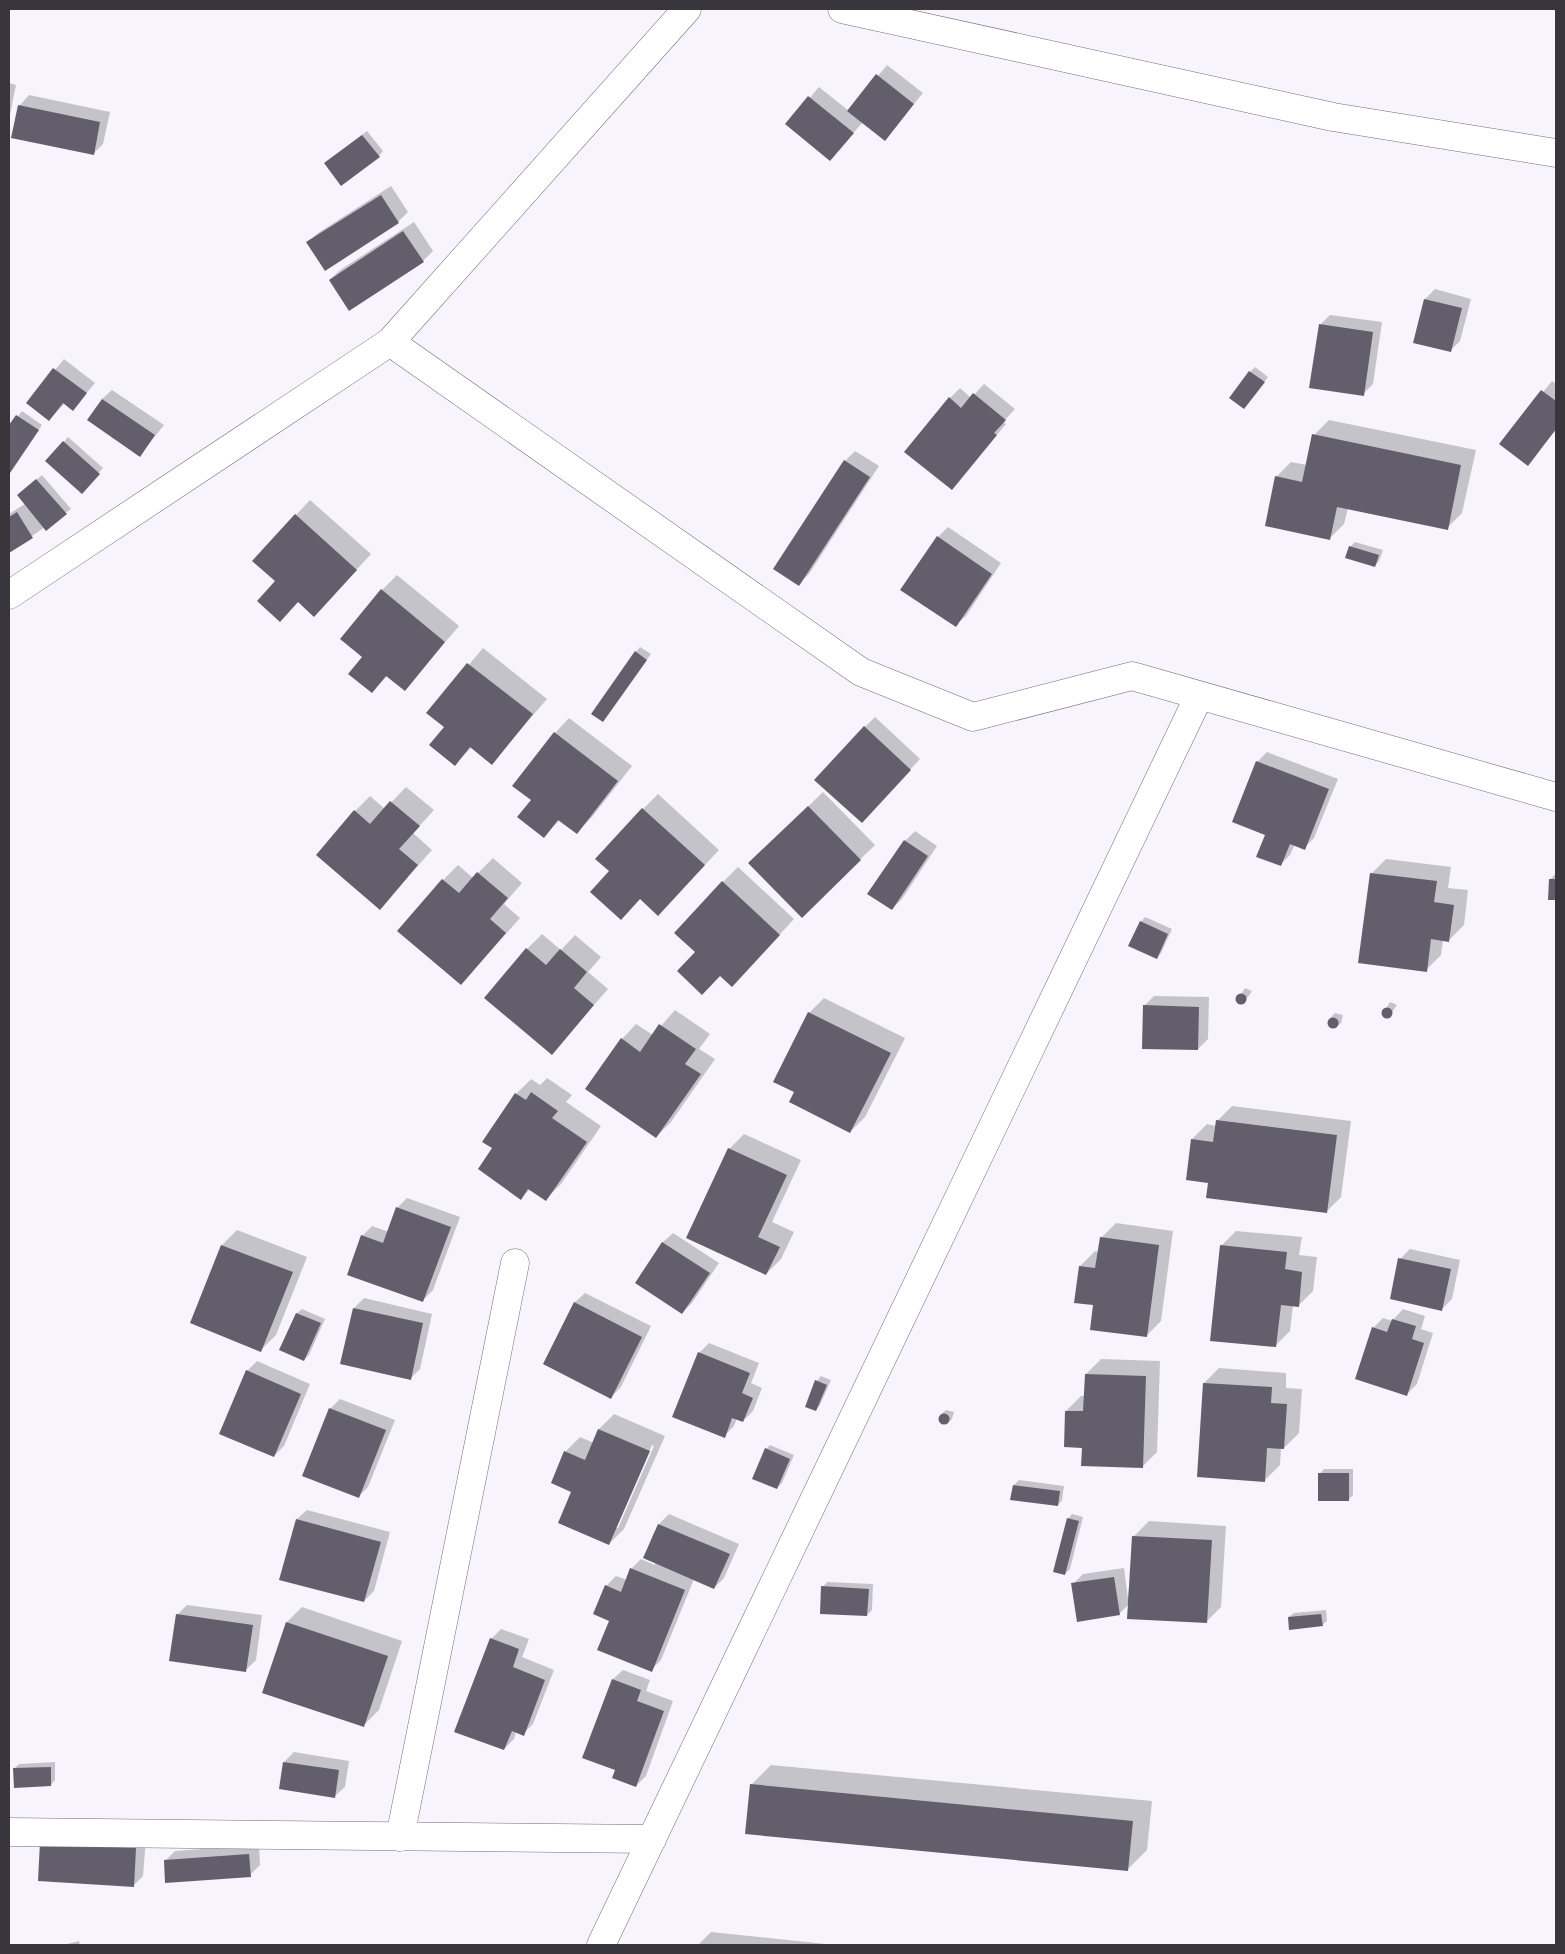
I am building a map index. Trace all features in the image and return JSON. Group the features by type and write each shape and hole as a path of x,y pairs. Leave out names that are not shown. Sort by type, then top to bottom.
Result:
{"street":[{"path":"9,595 390,342 686,9"},
{"path":"842,9 1333,117 1556,153"},
{"path":"390,342 861,672 973,717 1132,676 1556,797"},
{"path":"601,1945 1199,696"},
{"path":"400,1837 515,1263"},
{"path":"9,1832 652,1839"}],"building":[{"path":"876,74 914,104 885,141 847,111"},
{"path":"808,96 854,133 830,161 785,124"},
{"path":"18,105 100,122 94,155 11,138"},
{"path":"362,135 380,157 341,186 324,163"},
{"path":"381,195 399,223 325,271 306,242"},
{"path":"403,231 424,262 349,311 329,280"},
{"path":"1424,299 1462,308 1451,352 1413,343"},
{"path":"1319,324 1373,332 1364,396 1309,388"},
{"path":"53,368 87,393 73,411 63,403 49,421 26,403"},
{"path":"1249,371 1265,382 1244,409 1229,398"},
{"path":"1541,390 1556,401 1556,429 1528,466 1499,444"},
{"path":"973,393 1006,420 994,433 997,435 952,490 904,452 949,397 961,408"},
{"path":"102,399 155,435 140,457 87,420"},
{"path":"16,415 39,430 10,473 9,425"},
{"path":"1312,434 1461,465 1448,530 1337,507 1330,540 1265,526 1275,476 1302,482"},
{"path":"63,441 100,474 82,494 45,461"},
{"path":"844,460 870,477 799,586 773,569"},
{"path":"36,479 67,514 46,531 17,495"},
{"path":"17,512 33,538 9,553 9,517"},
{"path":"295,514 357,570 314,617 298,602 280,622 257,601 275,581 252,561"},
{"path":"937,536 992,574 956,627 900,590"},
{"path":"1349,546 1379,555 1375,567 1345,558"},
{"path":"381,589 445,642 405,691 386,676 372,693 348,674 362,657 340,639"},
{"path":"635,651 647,660 603,722 591,714"},
{"path":"467,663 533,714 492,765 470,747 455,766 429,745 444,727 426,713"},
{"path":"864,726 911,770 862,823 814,780"},
{"path":"554,732 618,781 577,834 558,820 544,838 517,817 531,800 512,786"},
{"path":"1256,761 1329,789 1305,850 1290,844 1281,866 1256,857 1265,835 1232,822"},
{"path":"390,801 420,826 399,849 418,865 380,910 316,855 354,810 370,824"},
{"path":"808,806 861,860 802,918 748,863"},
{"path":"642,808 705,865 658,916 640,899 621,920 590,892 609,871 595,859"},
{"path":"904,840 928,856 892,910 867,894"},
{"path":"477,872 508,898 490,919 506,933 461,985 397,931 442,879 459,893"},
{"path":"1370,873 1437,881 1434,902 1454,905 1449,942 1431,939 1427,972 1358,963"},
{"path":"1549,879 1556,879 1556,900 1548,900"},
{"path":"722,881 780,935 732,987 720,976 702,995 677,971 695,952 674,933"},
{"path":"1140,921 1168,934 1157,959 1128,946"},
{"path":"526,948 546,965 560,949 587,972 574,988 594,1005 552,1055 484,998"},
{"path":"1241,993 1247,999 1241,1005 1235,999"},
{"path":"1143,1005 1199,1007 1198,1050 1142,1049"},
{"path":"1387,1007 1393,1013 1387,1019 1381,1013"},
{"path":"808,1012 891,1053 850,1133 789,1102 794,1092 773,1082"},
{"path":"1333,1017 1339,1023 1333,1029 1327,1023"},
{"path":"659,1024 696,1049 685,1064 701,1074 656,1138 585,1089 621,1038 640,1052"},
{"path":"531,1092 558,1111 552,1118 587,1142 546,1201 528,1189 521,1200 478,1169 492,1148 482,1142 515,1093 526,1100"},
{"path":"1216,1120 1337,1135 1327,1213 1206,1198 1208,1183 1186,1180 1191,1139 1213,1142"},
{"path":"728,1148 787,1175 758,1237 780,1247 766,1275 686,1238"},
{"path":"396,1207 451,1227 423,1302 347,1275 361,1235 383,1243"},
{"path":"1100,1237 1159,1245 1147,1337 1090,1330 1093,1305 1074,1303 1079,1266 1095,1268"},
{"path":"662,1242 710,1273 682,1314 635,1283"},
{"path":"221,1245 293,1272 261,1352 190,1323"},
{"path":"1220,1245 1287,1252 1285,1269 1302,1272 1299,1307 1281,1305 1276,1347 1210,1341"},
{"path":"1398,1258 1451,1269 1442,1311 1390,1299"},
{"path":"574,1302 642,1337 611,1399 543,1364"},
{"path":"353,1308 423,1323 411,1380 340,1364"},
{"path":"296,1313 321,1323 304,1361 279,1350"},
{"path":"1392,1319 1416,1326 1412,1339 1424,1343 1407,1396 1355,1379 1372,1327 1387,1332"},
{"path":"698,1352 750,1373 742,1393 753,1398 743,1422 732,1418 725,1438 672,1417"},
{"path":"246,1370 301,1394 274,1457 219,1434"},
{"path":"1085,1374 1146,1376 1143,1468 1081,1466 1082,1448 1064,1447 1065,1411 1083,1411"},
{"path":"815,1380 827,1385 816,1411 805,1407"},
{"path":"1203,1383 1272,1387 1271,1403 1287,1404 1284,1449 1267,1448 1265,1482 1197,1477"},
{"path":"329,1408 386,1430 359,1498 302,1476"},
{"path":"944,1413 950,1419 944,1425 938,1419"},
{"path":"598,1429 650,1451 609,1545 558,1523 571,1492 551,1483 564,1451 585,1460"},
{"path":"765,1448 790,1459 777,1489 752,1479"},
{"path":"1318,1473 1349,1473 1349,1501 1318,1501"},
{"path":"1013,1485 1060,1491 1058,1506 1010,1500"},
{"path":"1067,1518 1079,1521 1065,1575 1053,1572"},
{"path":"296,1519 381,1542 364,1602 279,1580"},
{"path":"658,1524 730,1554 714,1589 643,1558"},
{"path":"1132,1536 1212,1540 1207,1623 1127,1619"},
{"path":"630,1568 685,1590 652,1672 597,1650 609,1621 593,1614 605,1585 621,1592"},
{"path":"1114,1577 1120,1615 1077,1622 1071,1583"},
{"path":"821,1586 869,1589 867,1616 820,1614"},
{"path":"176,1614 253,1625 246,1672 169,1661"},
{"path":"1321,1614 1323,1626 1289,1630 1288,1617"},
{"path":"286,1622 388,1656 364,1727 262,1693"},
{"path":"490,1638 519,1649 513,1667 545,1680 524,1736 512,1731 504,1750 454,1732"},
{"path":"612,1679 641,1690 637,1701 664,1711 636,1787 612,1778 615,1770 582,1758"},
{"path":"283,1762 339,1770 335,1798 279,1789"},
{"path":"51,1767 51,1786 14,1788 13,1768"},
{"path":"750,1784 1133,1821 1128,1871 745,1834"},
{"path":"40,1842 136,1848 134,1887 38,1881"},
{"path":"249,1854 251,1877 165,1883 164,1860"}]}
